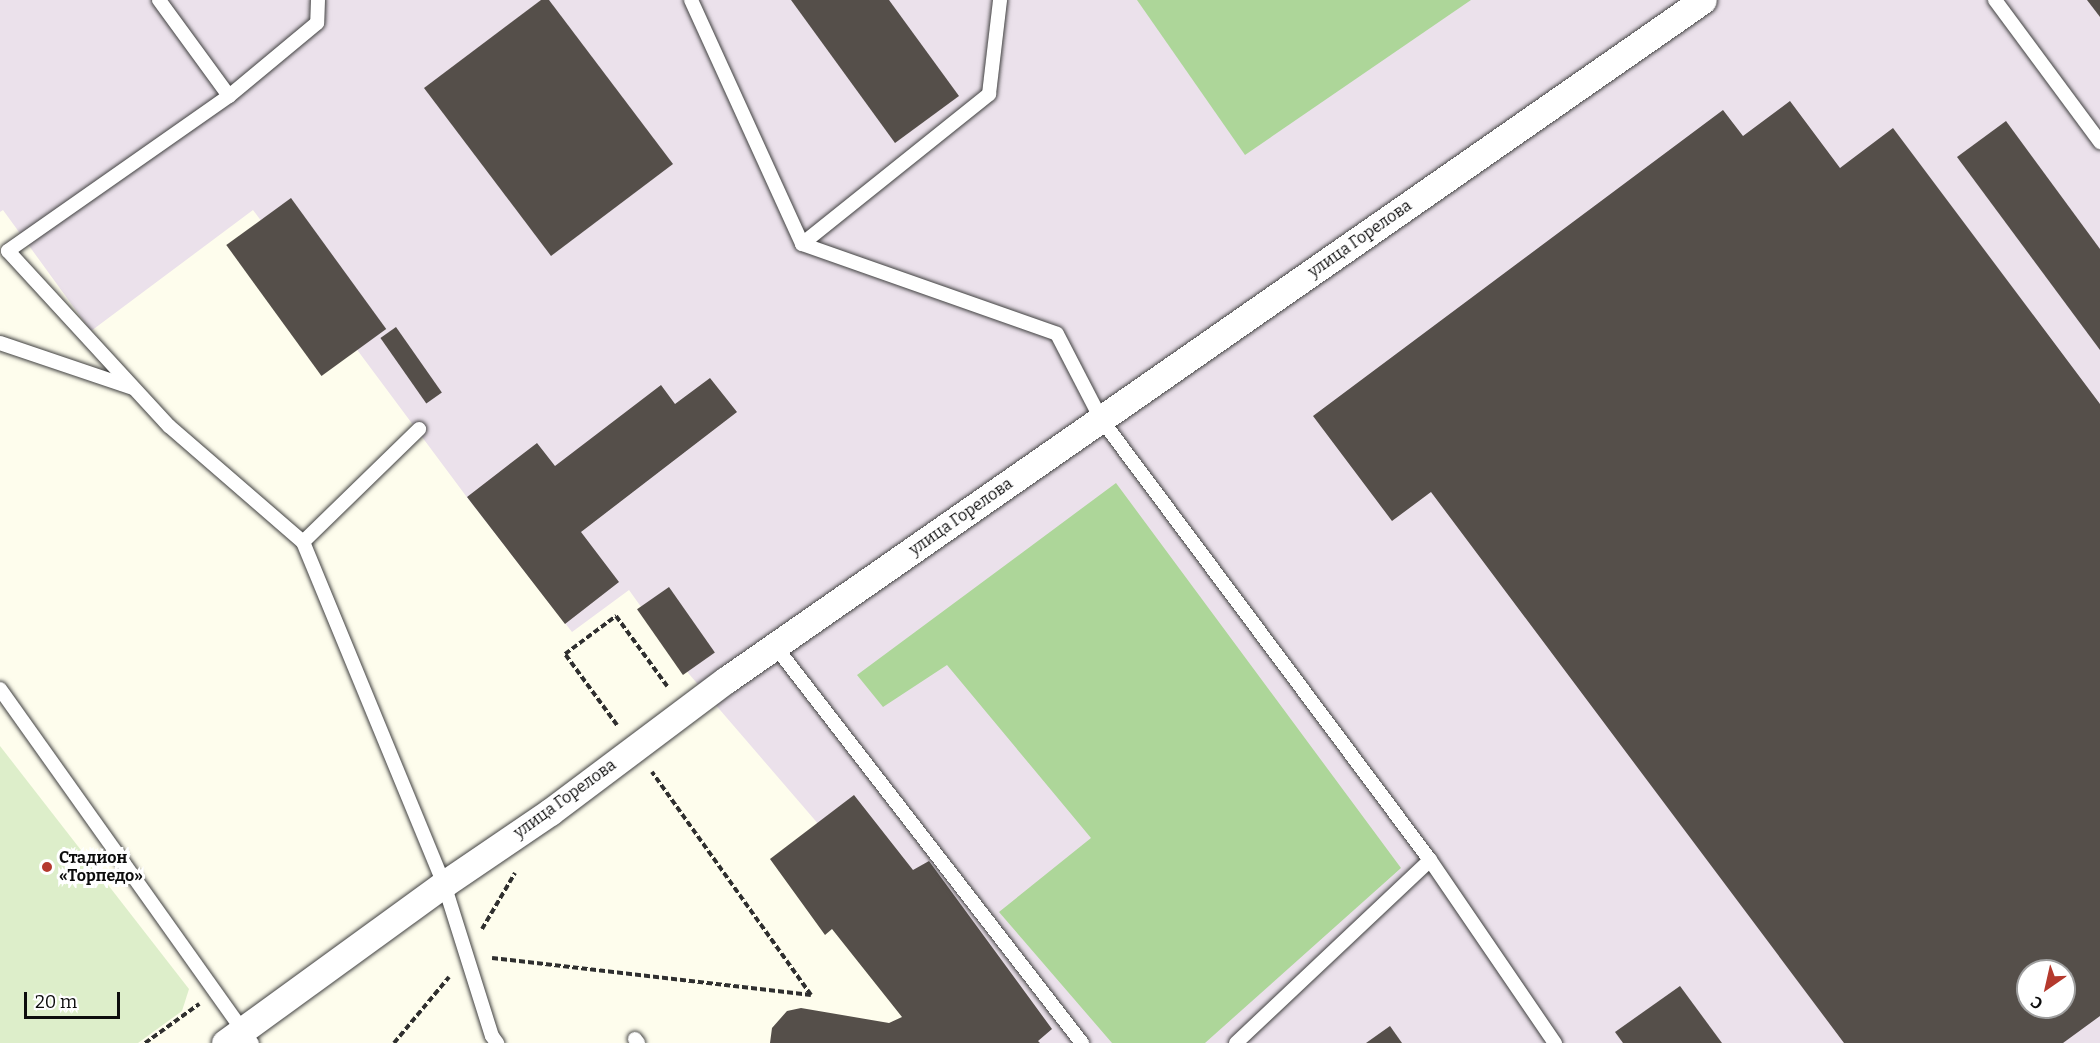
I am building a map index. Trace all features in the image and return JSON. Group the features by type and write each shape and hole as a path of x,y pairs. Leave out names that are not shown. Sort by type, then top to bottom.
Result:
{"street":[{"name":"улица Горелова","path":"240,1039 444,884 550,812 775,646 1703,0"}],"lane":[{"path":"159,0 229,96"},
{"path":"318,0 317,23 229,96 8,251 169,426 303,542 444,884 492,1036 497,1043"},
{"path":"692,0 802,244 1057,334 1101,420 1430,860 1555,1043"},
{"path":"802,244 989,94 1000,0"},
{"path":"1995,0 2100,142"},
{"path":"0,343 135,389"},
{"path":"303,542 419,429"},
{"path":"775,646 1082,1043"},
{"path":"0,689 216,991 240,1039"},
{"path":"1236,1043 1430,860"}],"path":[{"path":"466,955 811,995 565,654 616,616"},
{"path":"145,1043 216,991"}],"shaded area":[{"path":"0,0 2100,0 2100,1043 1007,1043 689,674 629,590 572,632 469,500 253,210 91,331 3,210 0,212"}],"green space":[{"path":"1137,0 1471,0 1245,155"},
{"path":"1116,483 1401,868 1205,1043 1112,1043 999,912 1091,838 947,665 883,707 857,675"},
{"name":"Стадион «Торпедо»","path":"0,746 189,989 182,1011 138,1043 0,1043"}],"building":[{"path":"541,0 549,0 673,164 551,256 424,88"},
{"path":"791,0 889,0 959,96 895,143"},
{"path":"2087,0 2100,0 2100,17"},
{"path":"1790,101 1840,168 1893,128 2100,404 2100,1016 2063,1043 1844,1043 1431,492 1392,521 1313,416 1723,110 1743,136"},
{"path":"2006,121 2100,249 2100,350 1957,157"},
{"path":"291,198 386,329 321,376 226,245"},
{"path":"396,327 442,393 426,403 380,338"},
{"path":"710,378 737,412 581,532 619,582 565,624 467,497 537,443 555,466 661,385 675,404"},
{"path":"669,587 715,653 683,675 637,609"},
{"path":"854,795 913,870 929,861 1052,1029 1038,1041 1040,1043 770,1043 772,1028 787,1011 801,1008 889,1023 902,1017 832,929 825,935 770,859"},
{"path":"1680,986 1722,1043 1623,1043 1615,1032"},
{"path":"1390,1026 1402,1043 1366,1043"}],"place":[{"name":"Стадион «Торпедо»","path":"47,867"}]}
